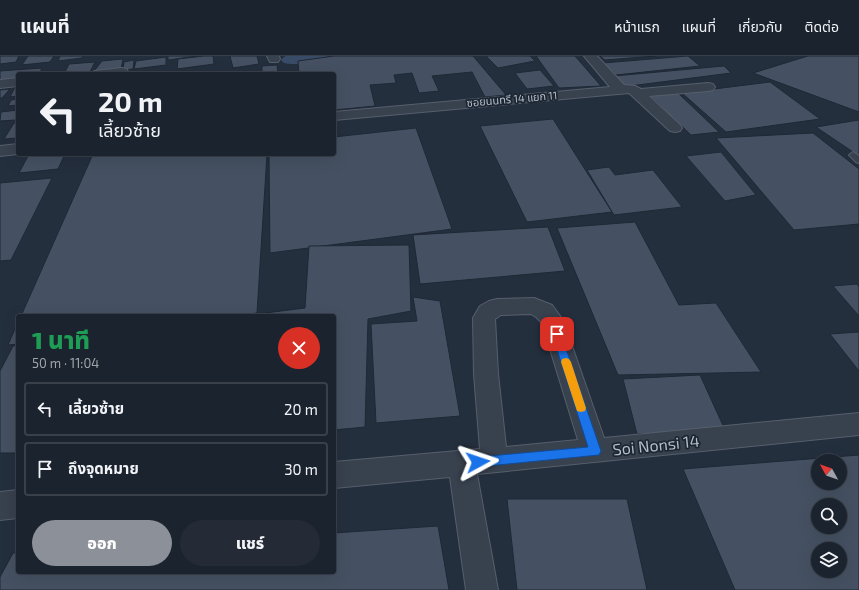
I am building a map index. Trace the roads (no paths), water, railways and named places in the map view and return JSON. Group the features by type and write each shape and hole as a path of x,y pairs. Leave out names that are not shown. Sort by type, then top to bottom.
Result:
{"street":[{"path":"590,56 620,89"},
{"path":"0,84 16,82"},
{"path":"638,93 708,87"},
{"name":"ซอยนนทรี 14 แยก 11","path":"336,116 620,89 635,90 638,93"},
{"path":"638,93 675,128"},
{"path":"0,151 16,149"},
{"path":"494,460 486,374 484,318 488,312 497,307 534,306 544,311 552,320 595,451"},
{"name":"Soi Nonsi 14","path":"336,475 462,464 859,424"},
{"path":"462,464 482,590"},
{"path":"0,506 16,504"}],"waterway":[{"path":"289,60 320,56"}]}
